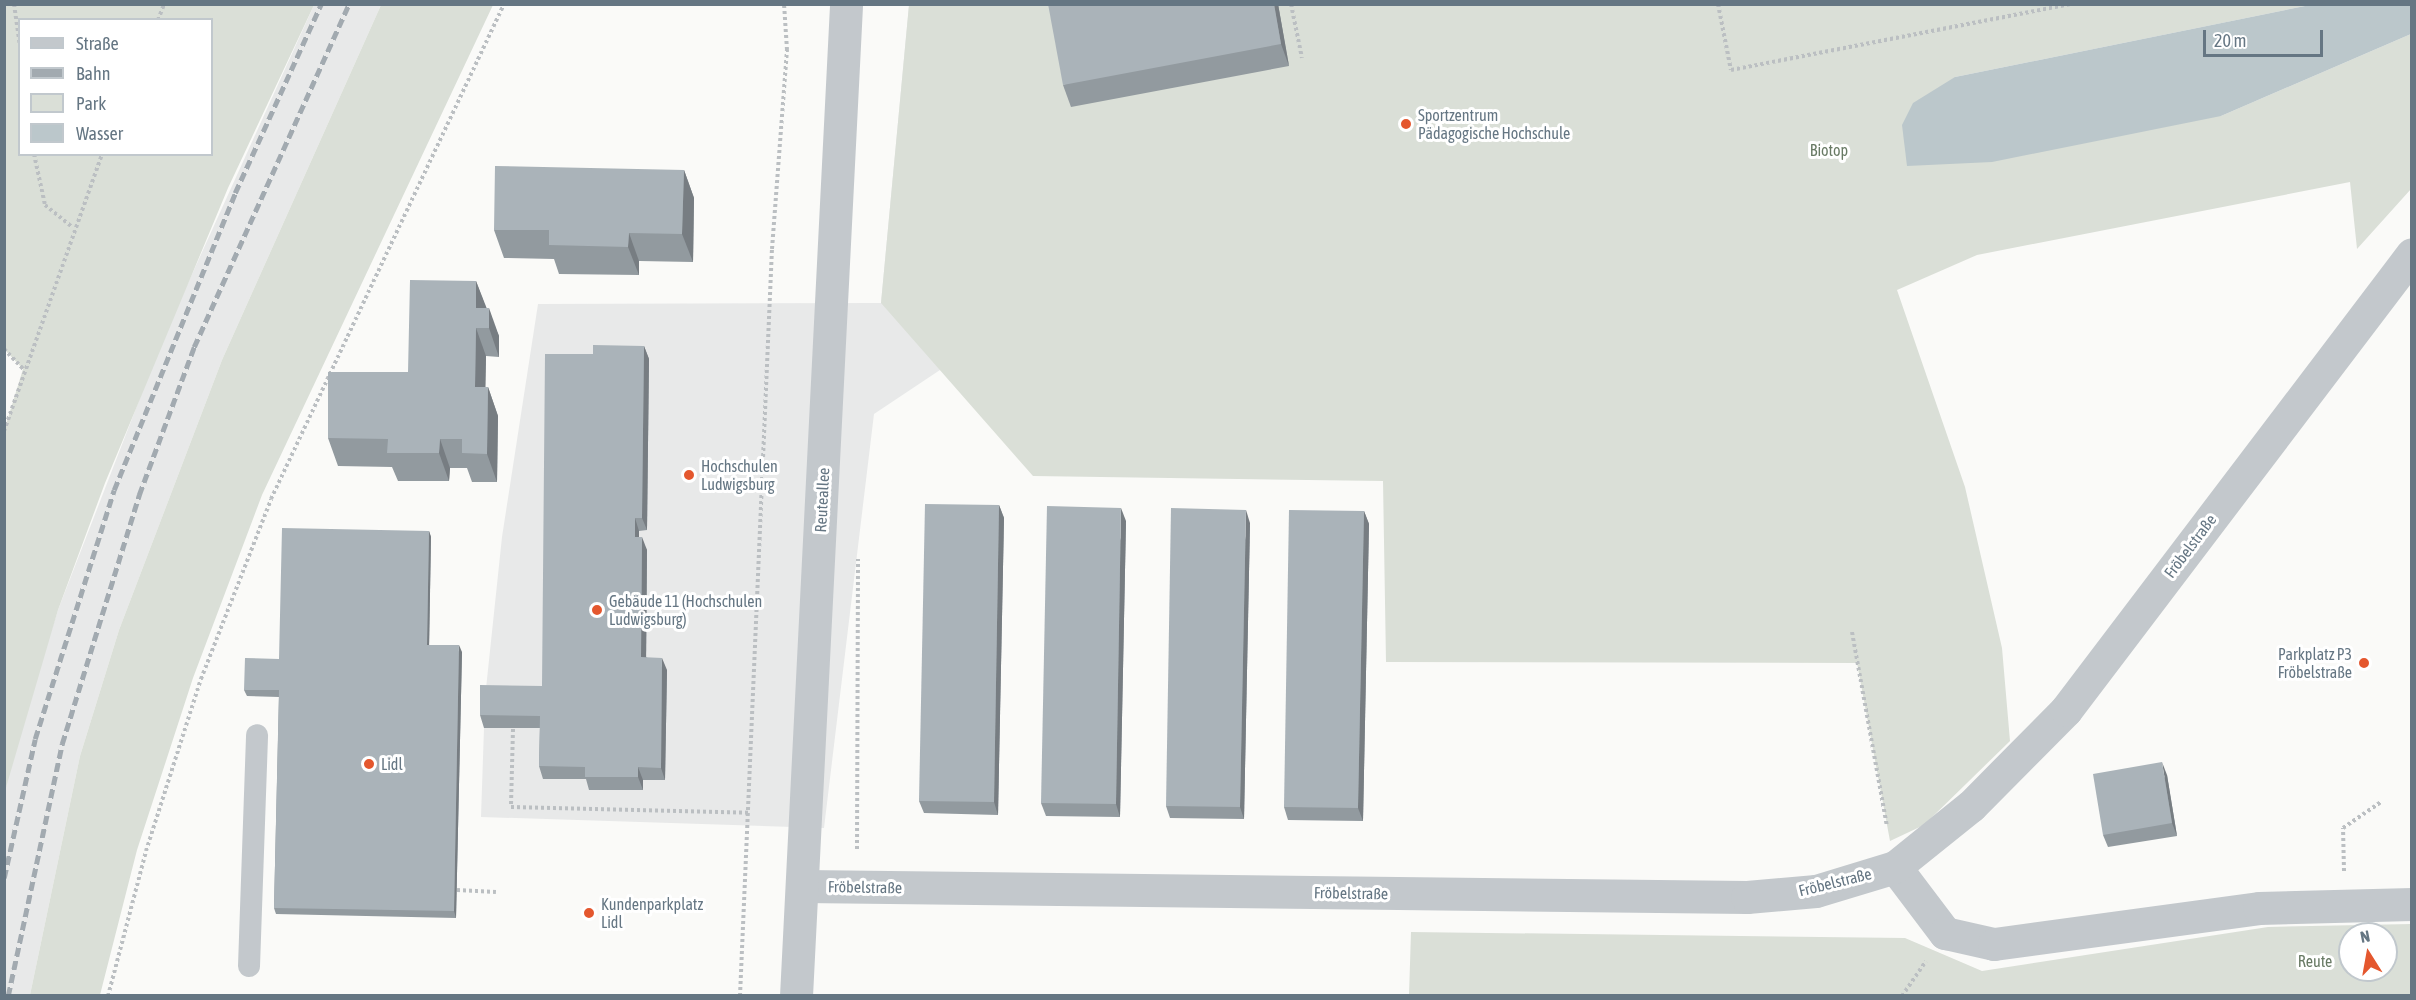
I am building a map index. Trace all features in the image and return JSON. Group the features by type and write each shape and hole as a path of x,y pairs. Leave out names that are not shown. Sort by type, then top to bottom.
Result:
{"street":[{"name":"Reuteallee","path":"796,996 846,4"},
{"name":"Fröbelstraße","path":"803,886 1747,897 1816,891 1895,867 1971,806 2066,710 2412,254"},
{"path":"1895,867 1945,933 1994,944 2259,908 2412,904"}],"lane":[{"path":"249,966 257,735"}],"path":[{"path":"14,4 18,32"},
{"path":"108,996 146,851 201,679 267,510 504,4"},
{"path":"740,996 750,813 772,249 787,50 784,4"},
{"path":"1291,4 1302,58"},
{"path":"1718,4 1731,70 2071,4"},
{"path":"34,156 45,205 72,228"},
{"path":"4,431 72,228 101,156"},
{"path":"4,349 23,369"},
{"path":"1852,632 1895,867"},
{"path":"513,729 511,807 750,813"},
{"path":"2344,873 2343,828 2381,802"},
{"path":"457,891 496,892"}],"shaded area":[{"path":"314,5 381,5 222,360 119,630 80,756 30,995 5,996 5,791 17,739 58,610 164,336"},
{"path":"909,5 940,370 874,414 824,828 481,817 485,698 502,537 538,304 881,303"}],"green space":[{"path":"5,4 314,5 228,188 105,483 58,610 5,791 4,431 23,369 4,349"},
{"path":"381,5 493,5 262,495 193,678 137,850 100,995 30,995 80,756 119,630 222,360"},
{"name":"Biotop","path":"909,5 2310,5 1955,77 2221,116 2411,34 2411,189 2357,249 2350,182 1977,255 1897,290 1965,487 2002,648 2010,741 1924,825 1890,841 1857,663 1386,662 1383,481 1033,476 881,303"},
{"name":"Reute","path":"2398,924 2411,924 2411,995 1409,995 1411,932 1905,938 1982,971 2268,927 2338,926 2338,982 2398,982"}],"water":[{"path":"2310,5 2411,5 2411,34 2221,116 1992,162 1907,166 1902,125 1913,103 1955,77"}],"building":[{"path":"1048,4 1274,4 1281,44 1063,85"},
{"path":"495,166 684,170 682,234 629,233 628,247 549,245 549,230 494,230"},
{"path":"410,280 476,281 476,308 489,308 489,328 476,328 475,387 488,387 487,454 462,453 462,439 440,439 439,453 387,453 388,439 328,438 328,372 408,372"},
{"name":"Gebäude 11 (Hochschulen Ludwigsburg)","path":"593,345 644,346 642,518 635,518 635,537 642,537 641,657 662,658 661,768 638,767 638,777 585,777 585,767 539,766 540,716 480,715 480,685 542,686 545,354 593,354"},
{"path":"925,504 999,505 994,802 919,801"},
{"path":"1047,506 1121,508 1116,804 1041,803"},
{"path":"1171,508 1246,510 1240,807 1166,806"},
{"path":"1289,510 1364,511 1358,808 1284,807"},
{"name":"Lidl","path":"282,528 429,531 427,645 459,645 454,911 274,908 279,690 244,690 245,658 279,659"},
{"path":"2162,762 2172,823 2103,835 2093,774"}],"railway":[{"path":"4,878 35,739 114,490 235,193 321,4"},
{"path":"8,996 62,744 139,495 194,347 349,4"}],"place":[{"name":"Sportzentrum Pädagogische Hochschule","path":"1406,124"},
{"name":"Hochschulen Ludwigsburg","path":"689,475"},
{"name":"Gebäude 11 (Hochschulen Ludwigsburg)","path":"597,610"},
{"name":"Parkplatz P3 Fröbelstraße","path":"2364,663"},
{"name":"Lidl","path":"369,764"},
{"name":"Kundenparkplatz Lidl","path":"589,913"}]}
